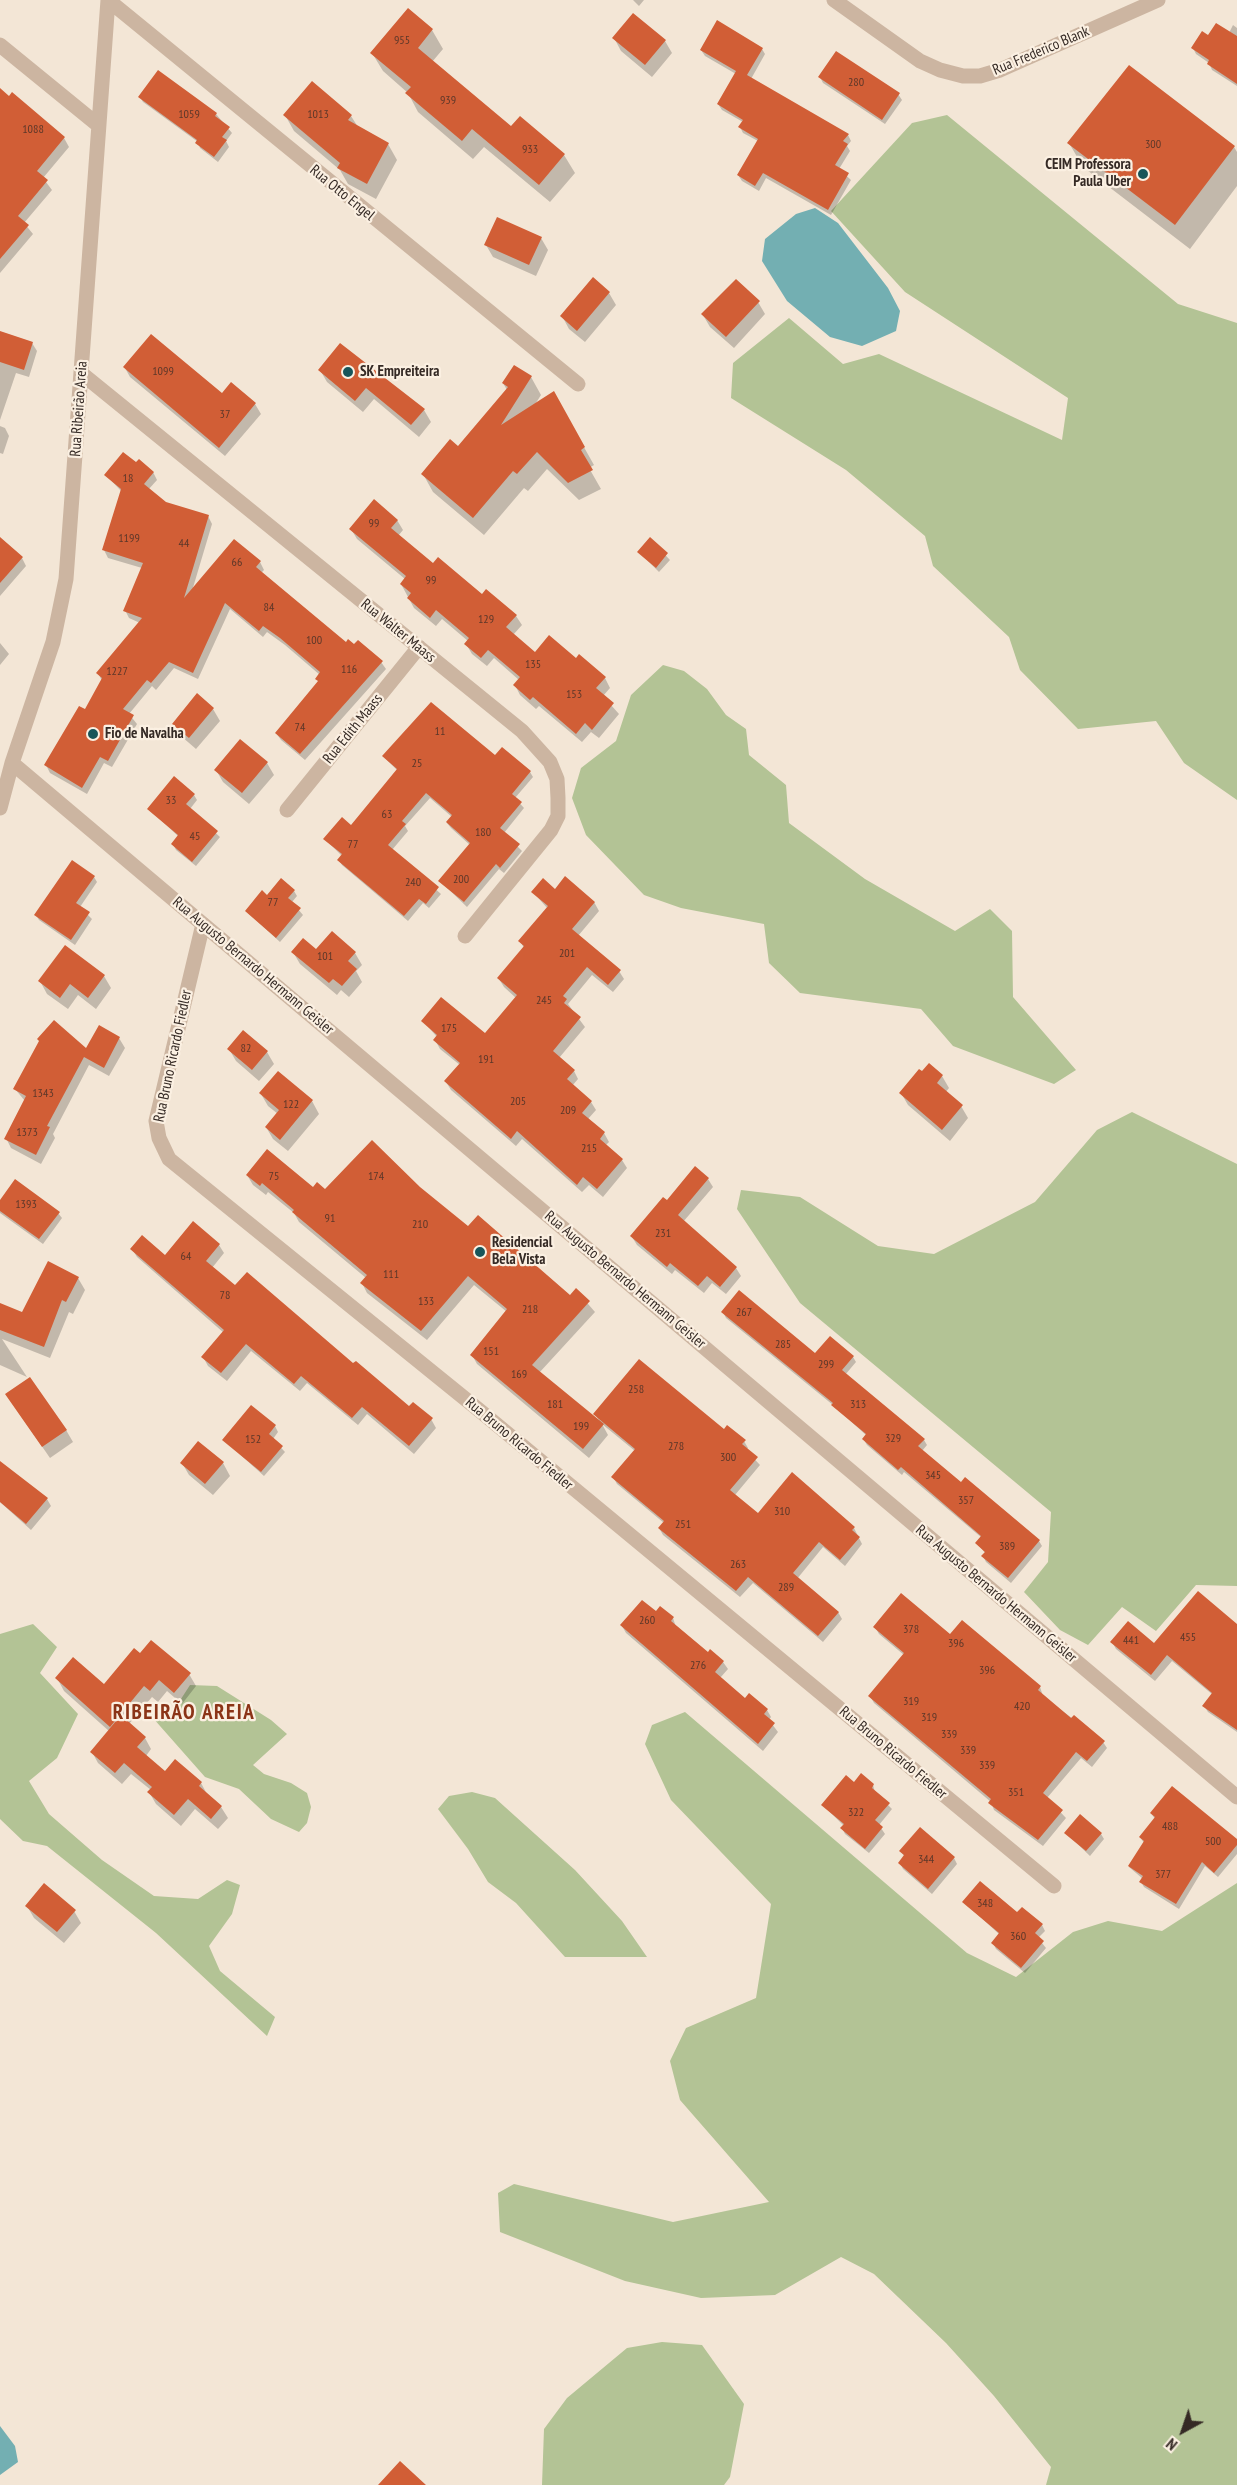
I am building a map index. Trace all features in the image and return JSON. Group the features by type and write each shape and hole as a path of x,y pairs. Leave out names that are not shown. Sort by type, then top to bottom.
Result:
{"street":[{"name":"Rua Ribeirão Areia","path":"0,808 12,763 53,642 66,579 108,0"},
{"name":"Rua Otto Engel","path":"108,0 578,384"},
{"name":"Rua Frederico Blank","path":"834,0 920,61 940,70 963,76 980,76 1000,70 1158,0"},
{"path":"0,45 98,125"},
{"name":"Rua Walter Maass","path":"81,373 522,731 550,762 556,779 558,816 551,830 465,936"},
{"name":"Rua Edith Maass","path":"287,810 419,648"},
{"name":"Rua Augusto Bernardo Hermann Geisler","path":"12,763 1237,1797"},
{"name":"Rua Bruno Ricardo Fiedler","path":"203,924 156,1121 159,1138 170,1159 488,1418 1054,1886"}],"green space":[{"path":"947,115 1178,304 1237,323 1237,800 1184,763 1156,721 1078,729 1020,670 1009,637 933,566 925,536 846,470 731,398 733,363 789,318 843,364 879,354 1062,440 1068,398 905,292 831,211 912,123"},
{"path":"663,665 684,671 707,689 726,715 746,729 749,755 786,785 789,823 865,879 955,931 990,909 1012,931 1013,997 1076,1070 1054,1084 953,1046 921,1009 800,993 769,963 764,924 681,908 644,895 586,835 572,798 581,768 616,741 631,695"},
{"path":"1132,1112 1237,1164 1237,1586 1196,1585 1156,1631 1122,1607 1088,1645 1060,1630 1024,1592 1048,1562 1051,1512 800,1303 737,1209 741,1190 800,1197 878,1246 934,1254 1035,1202 1097,1130"},
{"path":"33,1624 57,1647 40,1673 78,1714 57,1758 29,1781 49,1814 102,1860 154,1896 198,1899 227,1880 240,1885 232,1914 209,1946 220,1971 275,2017 267,2036 156,1933 47,1846 23,1841 0,1819 0,1634"},
{"path":"190,1685 217,1686 271,1720 287,1734 253,1765 264,1774 291,1783 307,1793 311,1807 307,1823 299,1832 271,1819 239,1789 205,1777 145,1709 170,1716"},
{"path":"685,1712 967,1953 1016,1977 1073,1932 1108,1921 1162,1931 1237,1883 1237,2485 1046,2485 1051,2467 994,2396 946,2343 874,2274 841,2257 775,2295 701,2298 625,2281 500,2232 498,2193 514,2184 673,2222 769,2202 680,2100 670,2061 686,2028 756,1998 771,1904 671,1800 645,1744 652,1725"},
{"path":"472,1792 495,1798 575,1870 622,1921 647,1957 565,1957 516,1903 488,1882 468,1849 438,1809 449,1796"},
{"path":"662,2342 702,2345 744,2404 730,2477 724,2485 542,2485 544,2429 567,2398 627,2348"}],"water":[{"path":"815,208 838,223 888,288 900,311 896,331 862,346 830,337 787,301 762,261 765,239 796,214"},
{"path":"0,2426 15,2446 18,2462 0,2475"}],"building":[{"path":"408,8 433,29 418,48 511,126 520,116 565,154 539,185 472,129 462,141 405,93 411,87 370,53"},
{"path":"633,13 666,40 645,65 612,38"},
{"path":"717,20 763,48 747,75 849,134 843,141 848,144 835,165 849,173 828,210 763,173 755,186 737,175 758,139 738,127 743,120 717,104 736,71 700,50"},
{"path":"1216,23 1237,36 1237,84 1207,64 1209,60 1191,48 1202,31 1208,35"},
{"path":"836,51 900,93 882,120 818,77"},
{"path":"1129,65 1235,146 1175,225 1067,143"},
{"path":"158,70 217,113 215,116 230,127 222,137 227,140 214,157 195,143 197,140 138,97"},
{"path":"312,81 352,115 348,120 389,143 367,184 337,168 340,163 283,115"},
{"path":"0,88 9,96 12,92 65,137 37,171 48,180 18,216 29,225 0,259"},
{"path":"497,217 542,237 529,265 484,245"},
{"path":"593,277 610,292 577,331 560,316"},
{"path":"736,279 760,301 726,337 701,314"},
{"path":"0,331 33,342 24,370 0,362"},
{"path":"151,334 222,393 231,382 256,403 219,448 123,367"},
{"path":"340,343 425,409 411,425 366,388 355,401 318,370"},
{"path":"514,365 532,376 501,425 554,391 585,447 581,450 593,470 568,483 537,452 517,474 513,471 473,518 421,474 450,439 458,446 508,387 502,383"},
{"path":"123,452 136,462 139,459 154,472 144,484 166,502 209,515 184,598 234,539 261,561 256,567 346,642 348,639 354,644 358,640 383,661 300,754 275,733 318,681 315,679 320,672 280,638 263,626 259,631 225,603 193,673 169,662 151,683 147,680 123,709 134,715 108,761 100,757 82,788 44,765 79,706 85,709 102,678 96,673 142,618 123,611 143,563 102,550 121,489 104,475"},
{"path":"374,499 398,520 391,528 433,563 438,557 482,594 486,589 517,615 506,627 535,652 549,635 576,658 579,654 606,677 596,688 614,703 592,730 585,723 576,734 533,697 530,700 513,685 520,677 488,650 481,658 464,644 469,638 436,610 430,618 407,598 411,593 400,584 406,576 349,529"},
{"path":"0,537 23,557 0,583"},
{"path":"650,537 668,553 656,568 637,552"},
{"path":"197,693 214,708 189,738 172,724"},
{"path":"431,702 495,755 502,747 531,771 512,794 522,802 500,828 520,844 500,868 496,864 464,902 438,881 470,843 446,822 452,815 426,793 402,821 406,824 388,845 439,887 426,904 419,899 404,916 337,860 342,854 323,839 342,817 351,825 397,769 382,756"},
{"path":"240,739 268,762 242,793 214,770"},
{"path":"174,776 195,794 186,804 218,831 192,862 171,844 178,835 147,809"},
{"path":"72,860 95,876 76,903 90,912 71,940 34,915"},
{"path":"565,876 595,902 572,929 621,970 608,985 587,967 563,996 567,999 564,1003 581,1017 553,1051 575,1070 567,1079 592,1101 582,1113 605,1132 600,1139 623,1159 597,1189 583,1177 577,1185 517,1131 511,1139 444,1081 460,1063 433,1040 437,1035 421,1021 441,997 485,1033 517,995 497,978 524,946 518,941 548,906 531,892 543,878 555,889"},
{"path":"281,878 295,890 288,898 301,908 276,938 245,911 262,890 267,895"},
{"path":"332,931 356,952 348,961 357,969 342,986 333,979 329,983 291,952 303,938 316,949"},
{"path":"65,945 105,975 88,998 70,984 60,998 38,981"},
{"path":"54,1020 86,1048 99,1025 120,1037 104,1068 84,1057 47,1126 50,1127 36,1155 4,1139 26,1096 13,1089 39,1041 37,1039"},
{"path":"243,1030 268,1051 252,1070 227,1049"},
{"path":"929,1063 943,1075 937,1083 963,1105 942,1130 899,1093 919,1069 922,1071"},
{"path":"278,1071 313,1100 280,1140 265,1127 279,1110 259,1093"},
{"path":"372,1140 420,1187 468,1226 478,1215 570,1295 576,1288 590,1301 532,1365 604,1424 583,1449 470,1355 507,1309 468,1276 421,1331 360,1283 367,1275 292,1212 294,1210 262,1183 260,1186 246,1175 267,1149 313,1187 317,1182 325,1189"},
{"path":"695,1166 709,1178 678,1215 737,1267 720,1287 707,1276 698,1286 670,1263 667,1267 630,1236 663,1197 667,1200"},
{"path":"15,1179 60,1212 39,1239 0,1211 0,1200"},
{"path":"193,1221 220,1244 206,1261 235,1285 247,1272 353,1363 356,1361 409,1406 413,1402 433,1418 409,1446 362,1407 352,1418 301,1376 294,1384 246,1344 221,1373 201,1357 224,1330 130,1249 142,1235 165,1255"},
{"path":"48,1261 79,1277 66,1302 62,1300 44,1347 0,1330 0,1303 22,1312"},
{"path":"739,1290 815,1353 830,1336 854,1356 842,1370 925,1439 918,1446 961,1482 965,1477 1040,1540 1008,1578 981,1556 985,1552 975,1543 981,1536 901,1467 898,1470 862,1439 866,1434 831,1405 833,1403 721,1312"},
{"path":"639,1359 724,1429 727,1425 746,1440 742,1444 758,1457 730,1490 758,1513 792,1472 855,1527 852,1530 860,1537 840,1560 819,1542 793,1573 839,1612 818,1636 748,1577 736,1591 658,1528 664,1521 611,1477 635,1449 593,1414"},
{"path":"30,1377 67,1430 42,1447 5,1394"},
{"path":"251,1405 276,1425 269,1434 283,1446 261,1472 222,1440"},
{"path":"198,1441 224,1462 205,1484 180,1463"},
{"path":"0,1461 48,1498 26,1524 0,1502"},
{"path":"1198,1591 1237,1624 1237,1730 1202,1706 1212,1693 1167,1655 1151,1675 1110,1642 1128,1621 1154,1643"},
{"path":"901,1593 950,1634 962,1620 1041,1686 1038,1690 1071,1718 1074,1715 1105,1741 1087,1761 1076,1752 1043,1793 1063,1810 1038,1840 988,1803 991,1799 868,1696 904,1653 873,1627"},
{"path":"642,1600 656,1611 660,1606 674,1617 671,1621 708,1652 710,1649 724,1661 715,1672 745,1698 749,1693 768,1709 764,1714 775,1723 758,1744 620,1625"},
{"path":"151,1640 191,1673 174,1693 159,1680 150,1691 144,1686 110,1727 55,1678 73,1657 104,1684 134,1648 140,1653"},
{"path":"121,1715 146,1737 137,1747 165,1771 175,1759 202,1782 199,1786 222,1806 211,1819 188,1799 174,1815 147,1792 152,1787 124,1763 115,1773 90,1752"},
{"path":"861,1773 874,1784 872,1788 890,1803 875,1820 883,1827 865,1849 840,1828 844,1824 821,1805 846,1775 854,1782"},
{"path":"1172,1786 1237,1839 1237,1845 1214,1873 1202,1862 1176,1904 1139,1882 1143,1876 1128,1866 1144,1841 1139,1837 1155,1817 1150,1813"},
{"path":"1080,1814 1102,1833 1086,1851 1064,1833"},
{"path":"920,1827 955,1857 928,1889 898,1863 904,1855 899,1851"},
{"path":"980,1881 1017,1912 1022,1907 1043,1924 1035,1933 1044,1941 1021,1968 991,1943 999,1933 962,1902"},
{"path":"44,1883 76,1910 57,1932 25,1906"},
{"path":"400,2461 426,2485 378,2485"}],"place":[{"name":"CEIM Professora Paula Uber","path":"1143,174"},
{"name":"SK Empreiteira","path":"348,372"},
{"name":"Fio de Navalha","path":"93,734"},
{"name":"Residencial Bela Vista","path":"480,1252"}],"district":[{"name":"RIBEIRÃO AREIA","path":"184,1713"}]}
